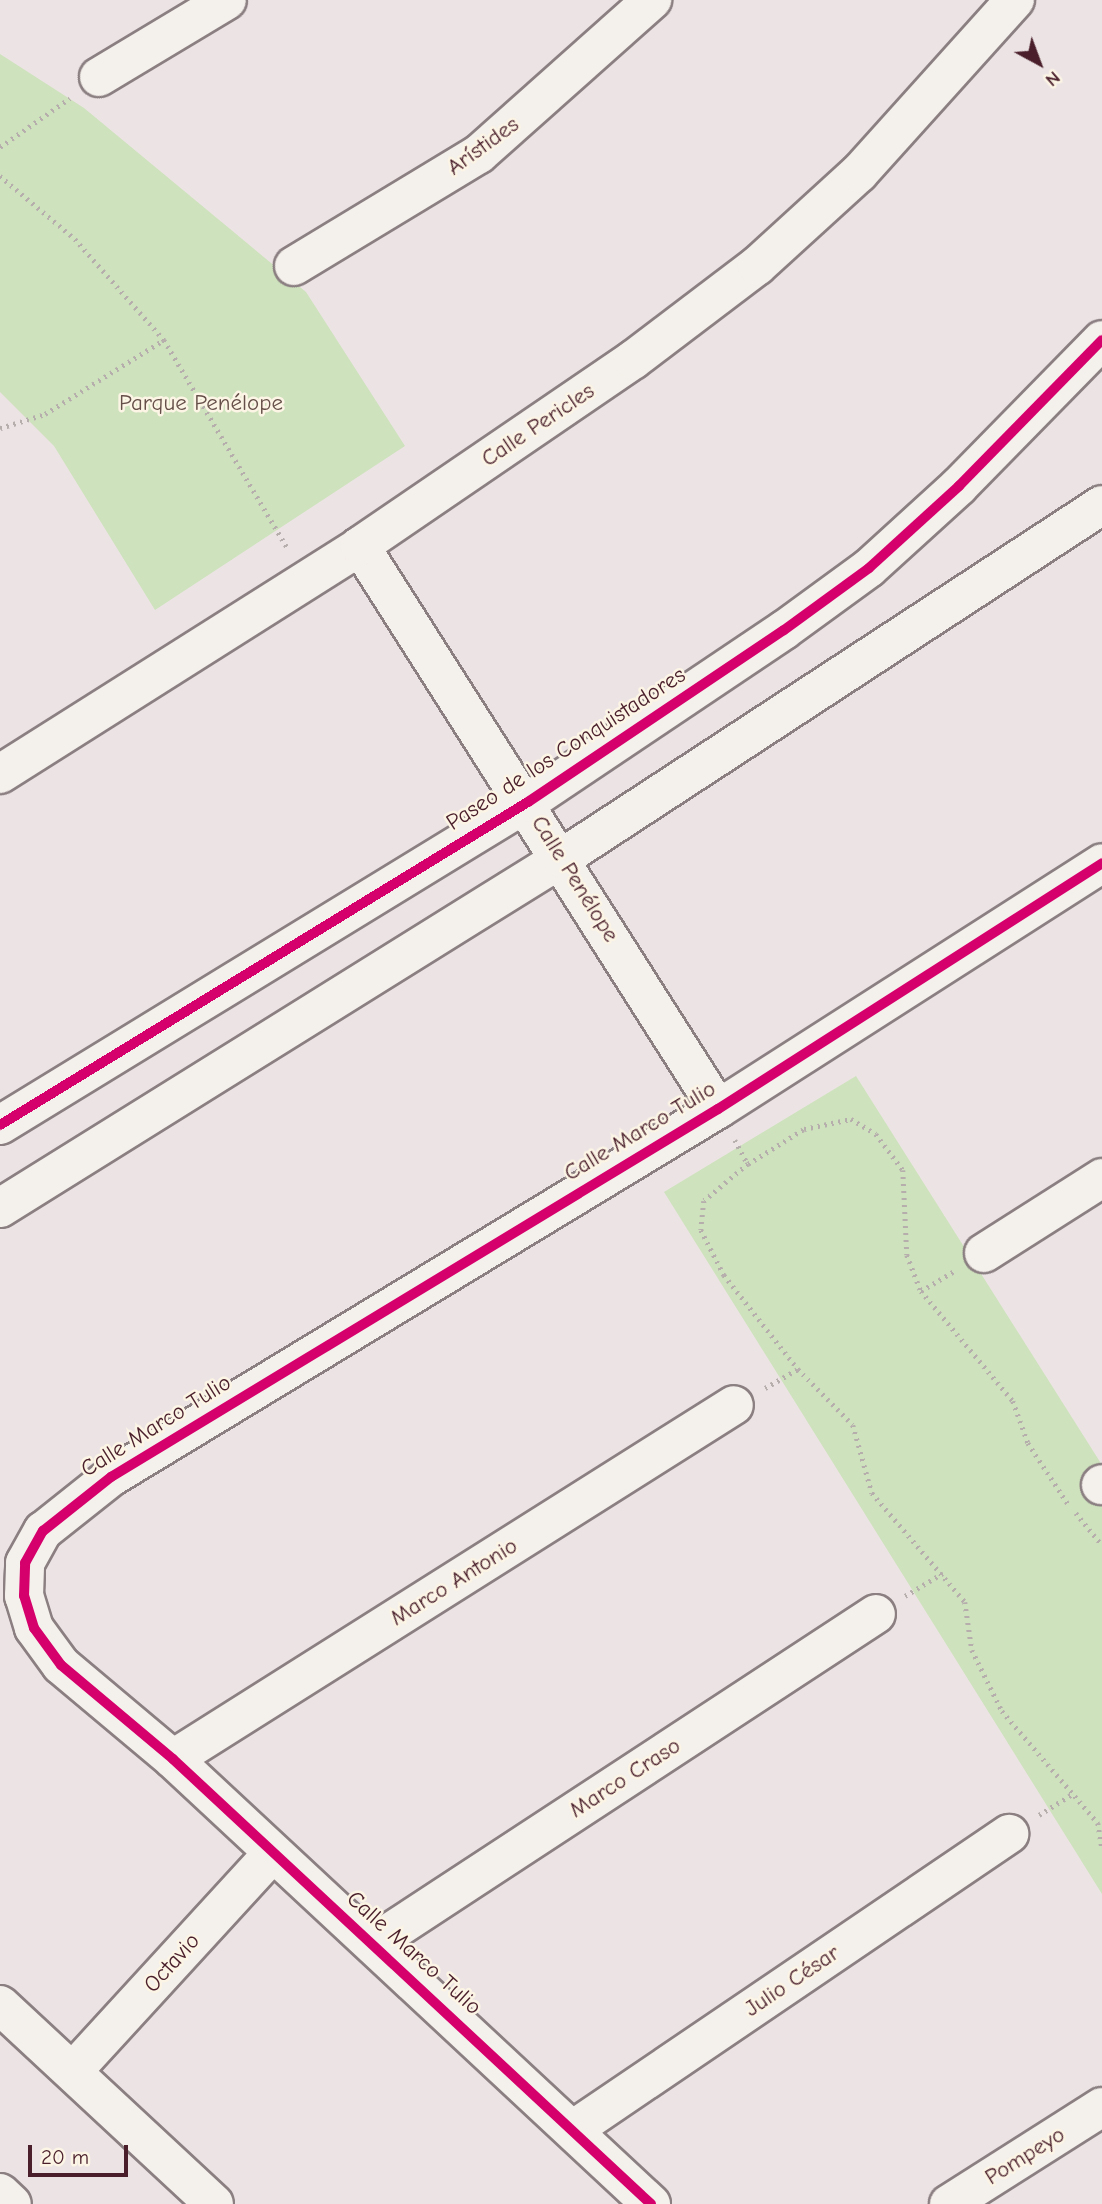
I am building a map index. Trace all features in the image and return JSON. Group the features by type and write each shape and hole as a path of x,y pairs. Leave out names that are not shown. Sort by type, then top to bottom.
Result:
{"street":[{"path":"99,77 227,0"},
{"name":"Arístides","path":"294,266 479,154 652,0"},
{"name":"Calle Pericles","path":"0,774 360,546 633,360 757,266 859,173 1015,0"},
{"name":"Paseo de los Conquistadores","path":"0,1125 528,802 869,568 959,486 1102,340"},
{"path":"0,1208 562,858 1102,505"},
{"name":"Calle Penélope","path":"360,546 528,802 718,1109"},
{"name":"Calle Marco Tulio","path":"651,2204 574,2129 374,1943 272,1854 173,1759 61,1664 34,1628 24,1596 25,1563 43,1531 111,1476 718,1109 1102,863"},
{"path":"984,1253 1102,1178"},
{"name":"Marco Antonio","path":"173,1759 734,1405"},
{"name":"Marco Craso","path":"374,1943 876,1614"},
{"name":"Julio César","path":"574,2129 1009,1834"},
{"name":"Octavio","path":"73,2071 272,1854"},
{"path":"0,2005 214,2204"},
{"name":"Pompeyo","path":"949,2204 1102,2107"},
{"path":"0,2193 12,2204"}],"path":[{"path":"0,147 99,77"},
{"path":"0,176 75,239 164,340 305,581"},
{"path":"0,428 45,414 164,340"},
{"path":"718,1109 748,1164"},
{"path":"1102,1545 1028,1443 1013,1401 921,1291 906,1255 903,1170 876,1134 850,1119 804,1129 748,1164 705,1201 701,1230 723,1275 798,1369 853,1425 872,1493 965,1602 972,1650 1002,1711 1098,1823 1102,1849"},
{"path":"876,1614 943,1573"}],"green space":[{"name":"Parque Penélope","path":"0,54 84,108 306,292 405,446 155,610 54,446 0,392"},
{"path":"856,1076 1102,1465 1102,1894 664,1192"}],"cycle path":[{"path":"0,1125 528,802 784,630 869,568 959,486 1102,340"},
{"path":"651,2204 173,1759 61,1665 34,1628 24,1596 25,1563 43,1531 111,1477 718,1109 1102,863"}]}
